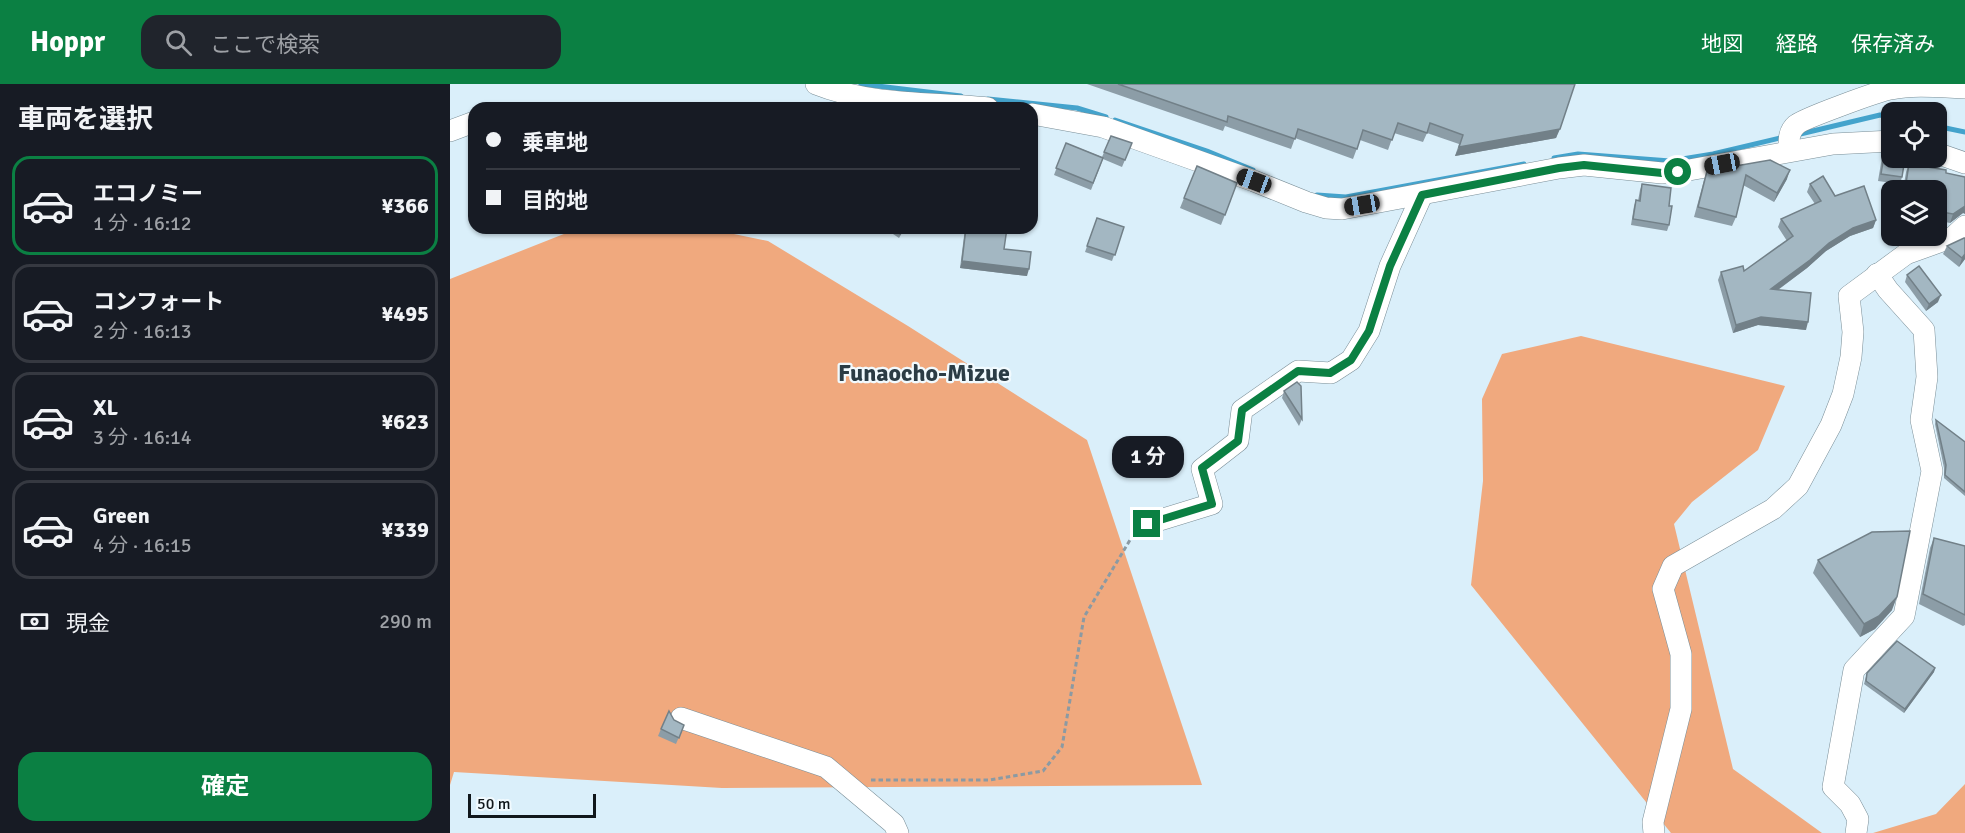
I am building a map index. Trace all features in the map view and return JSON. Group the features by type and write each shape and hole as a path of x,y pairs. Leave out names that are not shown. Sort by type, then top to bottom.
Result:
{"street":[{"path":"816,84 883,102"},
{"path":"1789,143 1797,124 1892,88 1965,88"},
{"path":"1038,115 1103,127 1326,208 1342,209 1567,166 1584,165 1662,173 1678,172 1789,143 1881,142"},
{"path":"450,131 468,124"},
{"path":"1947,157 1965,163"},
{"path":"1147,524 1212,504 1202,468 1238,441 1242,410 1298,371 1330,373 1351,360 1369,331 1390,266 1422,195"},
{"path":"1654,833 1653,822 1681,709 1681,654 1663,589 1673,566 1773,509 1798,486 1831,424 1843,394 1851,357 1849,296 1906,254 1953,237 1965,226"},
{"path":"1856,833 1858,819 1850,804 1833,787 1854,670 1904,616 1932,471 1921,420 1927,376 1924,330 1888,290 1877,274"},
{"path":"681,718 826,767 894,824 898,833"}],"path":[{"path":"847,785 861,779 989,780 1043,771 1062,747 1084,617 1130,540 1147,524"}],"shaded area":[{"path":"564,234 734,234 768,241 908,326 1087,440 1202,785 722,788 454,772 450,785 450,279"},
{"path":"1581,336 1785,386 1758,450 1692,502 1674,524 1733,769 1822,833 1671,833 1471,585 1483,481 1482,399 1502,354"},
{"path":"1965,784 1965,833 1873,833 1936,814"}],"building":[{"path":"1118,84 1575,84 1560,129 1459,147 1463,135 1430,123 1427,133 1398,123 1392,140 1363,130 1357,149 1298,129 1295,139 1228,116 1227,122"},
{"path":"1111,136 1132,143 1125,160 1104,152"},
{"path":"1066,143 1103,158 1093,183 1056,168"},
{"path":"1770,160 1790,170 1777,193 1746,175 1736,217 1698,207 1707,171"},
{"path":"1197,166 1237,183 1225,215 1184,198"},
{"path":"1882,168 1903,168 1902,177 1881,174"},
{"path":"1908,168 1934,168 1965,177 1965,206 1953,214 1947,213 1947,180 1907,180"},
{"path":"1823,176 1835,196 1864,186 1876,220 1853,228 1829,243 1771,289 1811,293 1808,322 1761,317 1736,325 1721,272 1743,266 1744,271 1793,236 1781,219 1821,201 1810,184"},
{"path":"1642,184 1671,188 1669,206 1672,206 1669,225 1633,219 1636,200 1640,201"},
{"path":"1097,218 1124,227 1115,255 1087,246"},
{"path":"965,234 1006,234 1004,249 1031,252 1029,269 962,261"},
{"path":"1965,238 1965,254 1962,258 1947,246"},
{"path":"1919,266 1941,295 1929,304 1907,275"},
{"path":"1297,382 1301,386 1302,419 1284,391"},
{"path":"1936,420 1965,442 1965,492 1945,475 1946,465"},
{"path":"1910,531 1897,597 1879,616 1864,624 1818,560 1872,532"},
{"path":"1934,538 1965,546 1965,615 1923,594"},
{"path":"1897,641 1935,668 1905,709 1866,681 1867,673"},
{"path":"669,711 674,720 684,725 679,738 661,729"}],"waterway":[{"path":"861,84 961,96"},
{"path":"988,99 1018,102"},
{"path":"1038,104 1077,108 1106,117"},
{"path":"1796,135 1881,115"},
{"path":"1115,120 1207,151 1253,170"},
{"path":"1947,128 1965,132"},
{"path":"1554,158 1578,154 1670,161 1713,154 1784,137"},
{"path":"1317,195 1346,197 1524,164"}],"district":[{"name":"Funaocho-Mizue","path":"924,373"}],"route":[{"path":"1147,524 1212,504 1202,468 1238,441 1242,410 1298,371 1330,373 1351,360 1369,331 1390,266 1422,195 1584,165 1662,173 1678,172"}]}
